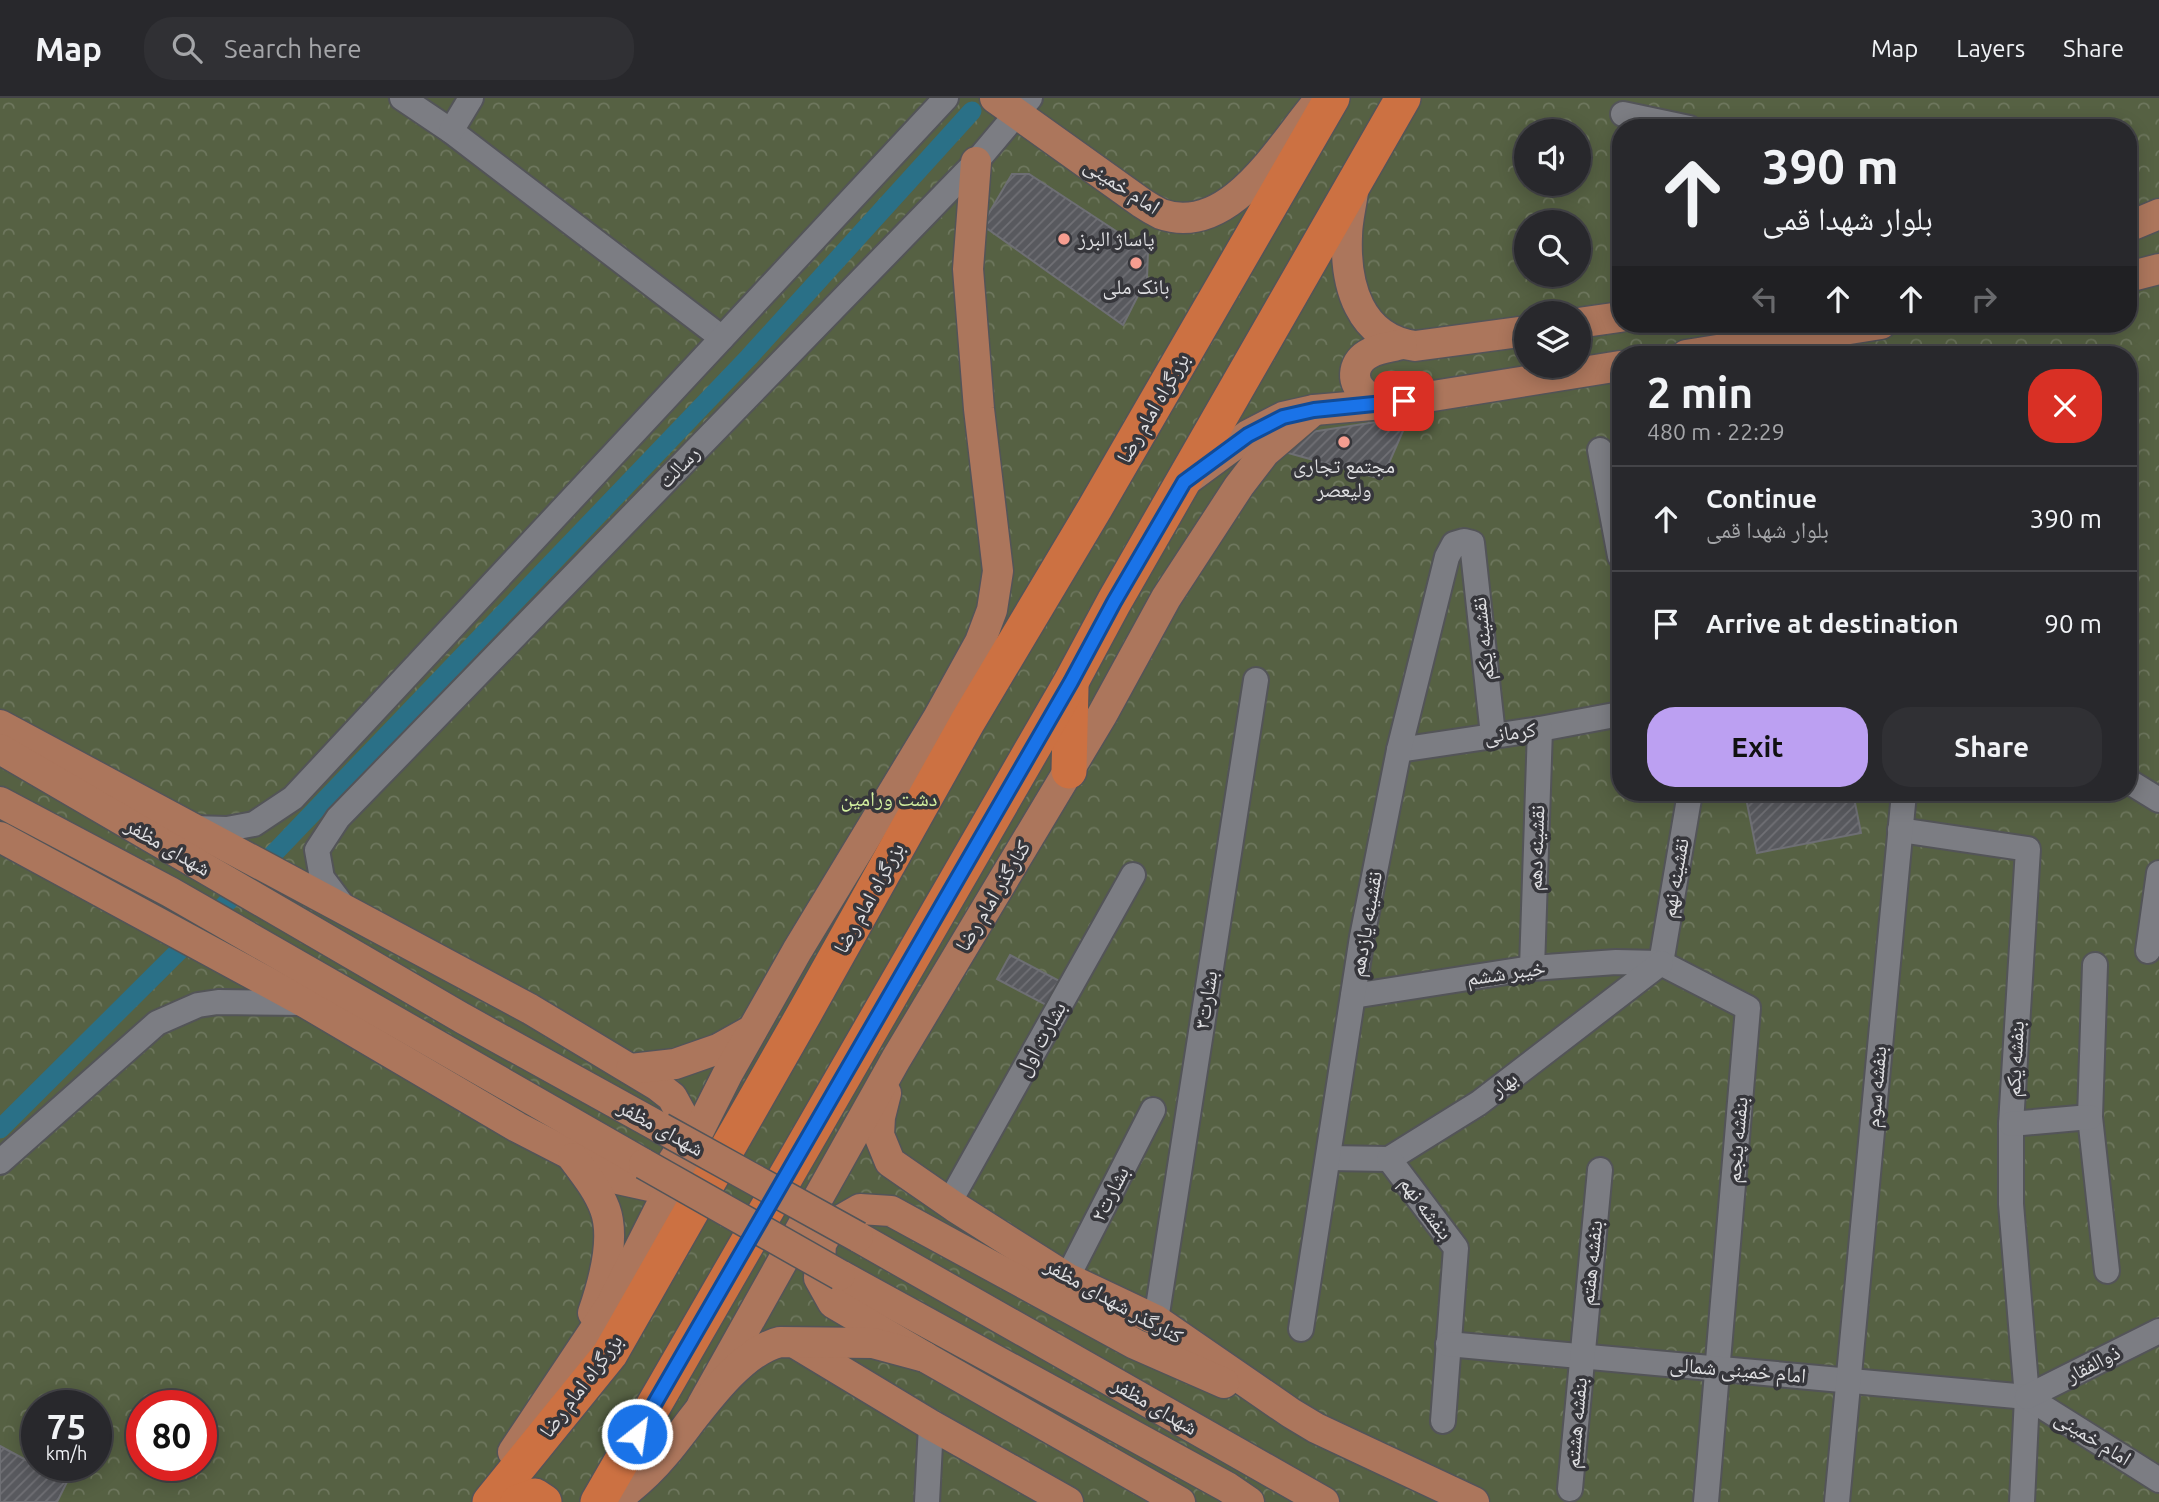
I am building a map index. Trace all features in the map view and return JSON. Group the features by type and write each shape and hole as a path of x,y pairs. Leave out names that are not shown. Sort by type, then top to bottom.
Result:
{"highway":[{"name":"بزرگراه امام رضا","path":"490,1502 610,1354 968,721 1095,508 1332,98"},
{"path":"598,1502 1071,682 1403,98"},
{"path":"1069,771 1071,682"},
{"path":"517,1502 535,1496 544,1502"}],"main road":[{"name":"امام خمینی","path":"1014,103 1142,203 1163,214 1188,217 1216,210 1236,198 1256,180 1322,98"},
{"path":"483,1502 611,1305 727,1075 797,951 938,718 980,642 992,610 998,571 979,409 968,269 976,162"},
{"path":"1354,184 1347,233 1347,262 1365,319 1378,332 1402,344 1415,346 1514,333"},
{"path":"2137,224 2159,214"},
{"path":"2137,275 2159,269"},
{"path":"1591,321 1612,318"},
{"path":"1743,346 1824,333"},
{"path":"1383,404 1362,392 1354,376 1355,368 1361,358 1372,352 1402,344"},
{"path":"1184,482 1248,435 1283,417 1314,410 1383,404 1612,367"},
{"name":"کنارگذر امام رضا","path":"702,1405 896,1059 1102,715 1166,598 1239,486 1265,452 1314,410"},
{"path":"0,725 202,844 308,888 347,912 530,1009 631,1069 672,1097 683,1117 680,1150 666,1172 650,1185 618,1179 517,1127 306,1003 0,837"},
{"name":"شهدای مظفر","path":"0,749 202,844 272,907 462,1018 858,1237 1324,1502"},
{"name":"شهدای مظفر","path":"0,802 170,891 840,1275 1250,1502"},
{"path":"631,1069 675,1064 718,1049 755,1029"},
{"name":"کنارگذر شهدای مظفر","path":"896,1059 880,1116 879,1135 890,1163 1067,1278 1156,1320 1304,1421 1474,1502"},
{"path":"570,1154 592,1184 606,1211 609,1246 599,1295 577,1355"},
{"path":"1180,1502 833,1303 819,1278 821,1244 832,1225 860,1209 891,1210 1135,1343 1304,1421 1426,1502"},
{"path":"612,1502 663,1457 702,1405 743,1362 766,1345 780,1342 873,1343 925,1357"},
{"path":"794,1343 930,1425 1068,1502"},
{"path":"1137,1477 1156,1502"}],"street":[{"path":"402,98 450,131 722,338"},
{"path":"450,131 471,98"},
{"path":"202,844 227,829 254,824 293,798 946,98"},
{"name":"رسالت","path":"347,912 322,878 317,850 338,818 976,162 1014,103"},
{"path":"1623,114 1647,119"},
{"path":"1600,450 1612,514"},
{"name":"نقشینه یازدهم","path":"1301,1329 1362,937 1399,750 1447,557 1454,544 1464,541 1472,543"},
{"name":"نقشینه یکم","path":"1472,543 1493,735"},
{"name":"بشارت۳","path":"1156,1320 1256,680"},
{"name":"کرمانی","path":"1399,750 1612,716"},
{"name":"نقشینه دهم","path":"1532,968 1540,729"},
{"path":"2137,787 2159,800"},
{"name":"نقشینه نهم","path":"1661,963 1689,801"},
{"name":"بنفشه سوم","path":"1837,1502 1903,801"},
{"name":"بنفشه یکم","path":"1900,830 2028,849 2011,1124 2011,1204 2027,1397 2022,1502"},
{"path":"2148,951 2159,873"},
{"name":"بشارت اول","path":"949,1203 1133,875"},
{"name":"خیبر ششم","path":"1353,996 1532,968 1616,962 1661,963"},
{"name":"بهار","path":"1389,1159 1479,1103 1661,963"},
{"name":"بنفشه پنجم","path":"1661,963 1748,1008 1717,1368"},
{"path":"2095,965 2090,1116 2107,1270"},
{"path":"0,1163 157,1023 198,1005 218,1002 306,1003"},
{"name":"بشارت۲","path":"1067,1278 1153,1110"},
{"path":"2011,1124 2090,1116"},
{"path":"1328,1158 1389,1159"},
{"name":"بنفشه نهم","path":"1389,1159 1456,1248 1443,1421"},
{"name":"بنفشه هفتم","path":"1582,1356 1600,1170"},
{"name":"ذوالفقار","path":"2027,1397 2159,1331"},
{"name":"امام خمینی شمالی","path":"1448,1344 2027,1397"},
{"name":"بنفشه هشتم","path":"1570,1489 1582,1356"},
{"path":"1706,1502 1717,1368"},
{"name":"امام خمینی","path":"2027,1397 2159,1480"},
{"path":"927,1502 930,1425"}],"green space":[{"name":"دشت ورامین","path":"0,98 2159,98 2159,1502 0,1502"}],"building":[{"name":"پاساژ البرز","path":"1012,174 1029,174 1148,252 1147,278 1123,325 982,225"},
{"name":"مجتمع تجاری ولیعصر","path":"1409,417 1382,479 1281,451 1298,434"},
{"path":"1747,801 1855,801 1861,833 1757,853"},
{"path":"1010,955 1065,984 1052,1008 997,979"},
{"path":"0,1446 21,1457 21,1481 67,1482 57,1502 0,1502"}],"waterway":[{"path":"0,1129 214,916 749,357 972,111"}],"place":[{"name":"پاساژ البرز","path":"1064,239"},
{"name":"بانک ملی","path":"1136,263"},
{"name":"مجتمع تجاری ولیعصر","path":"1344,442"}],"route":[{"path":"637,1434 1184,482 1248,435 1283,417 1314,410 1404,401"}]}
